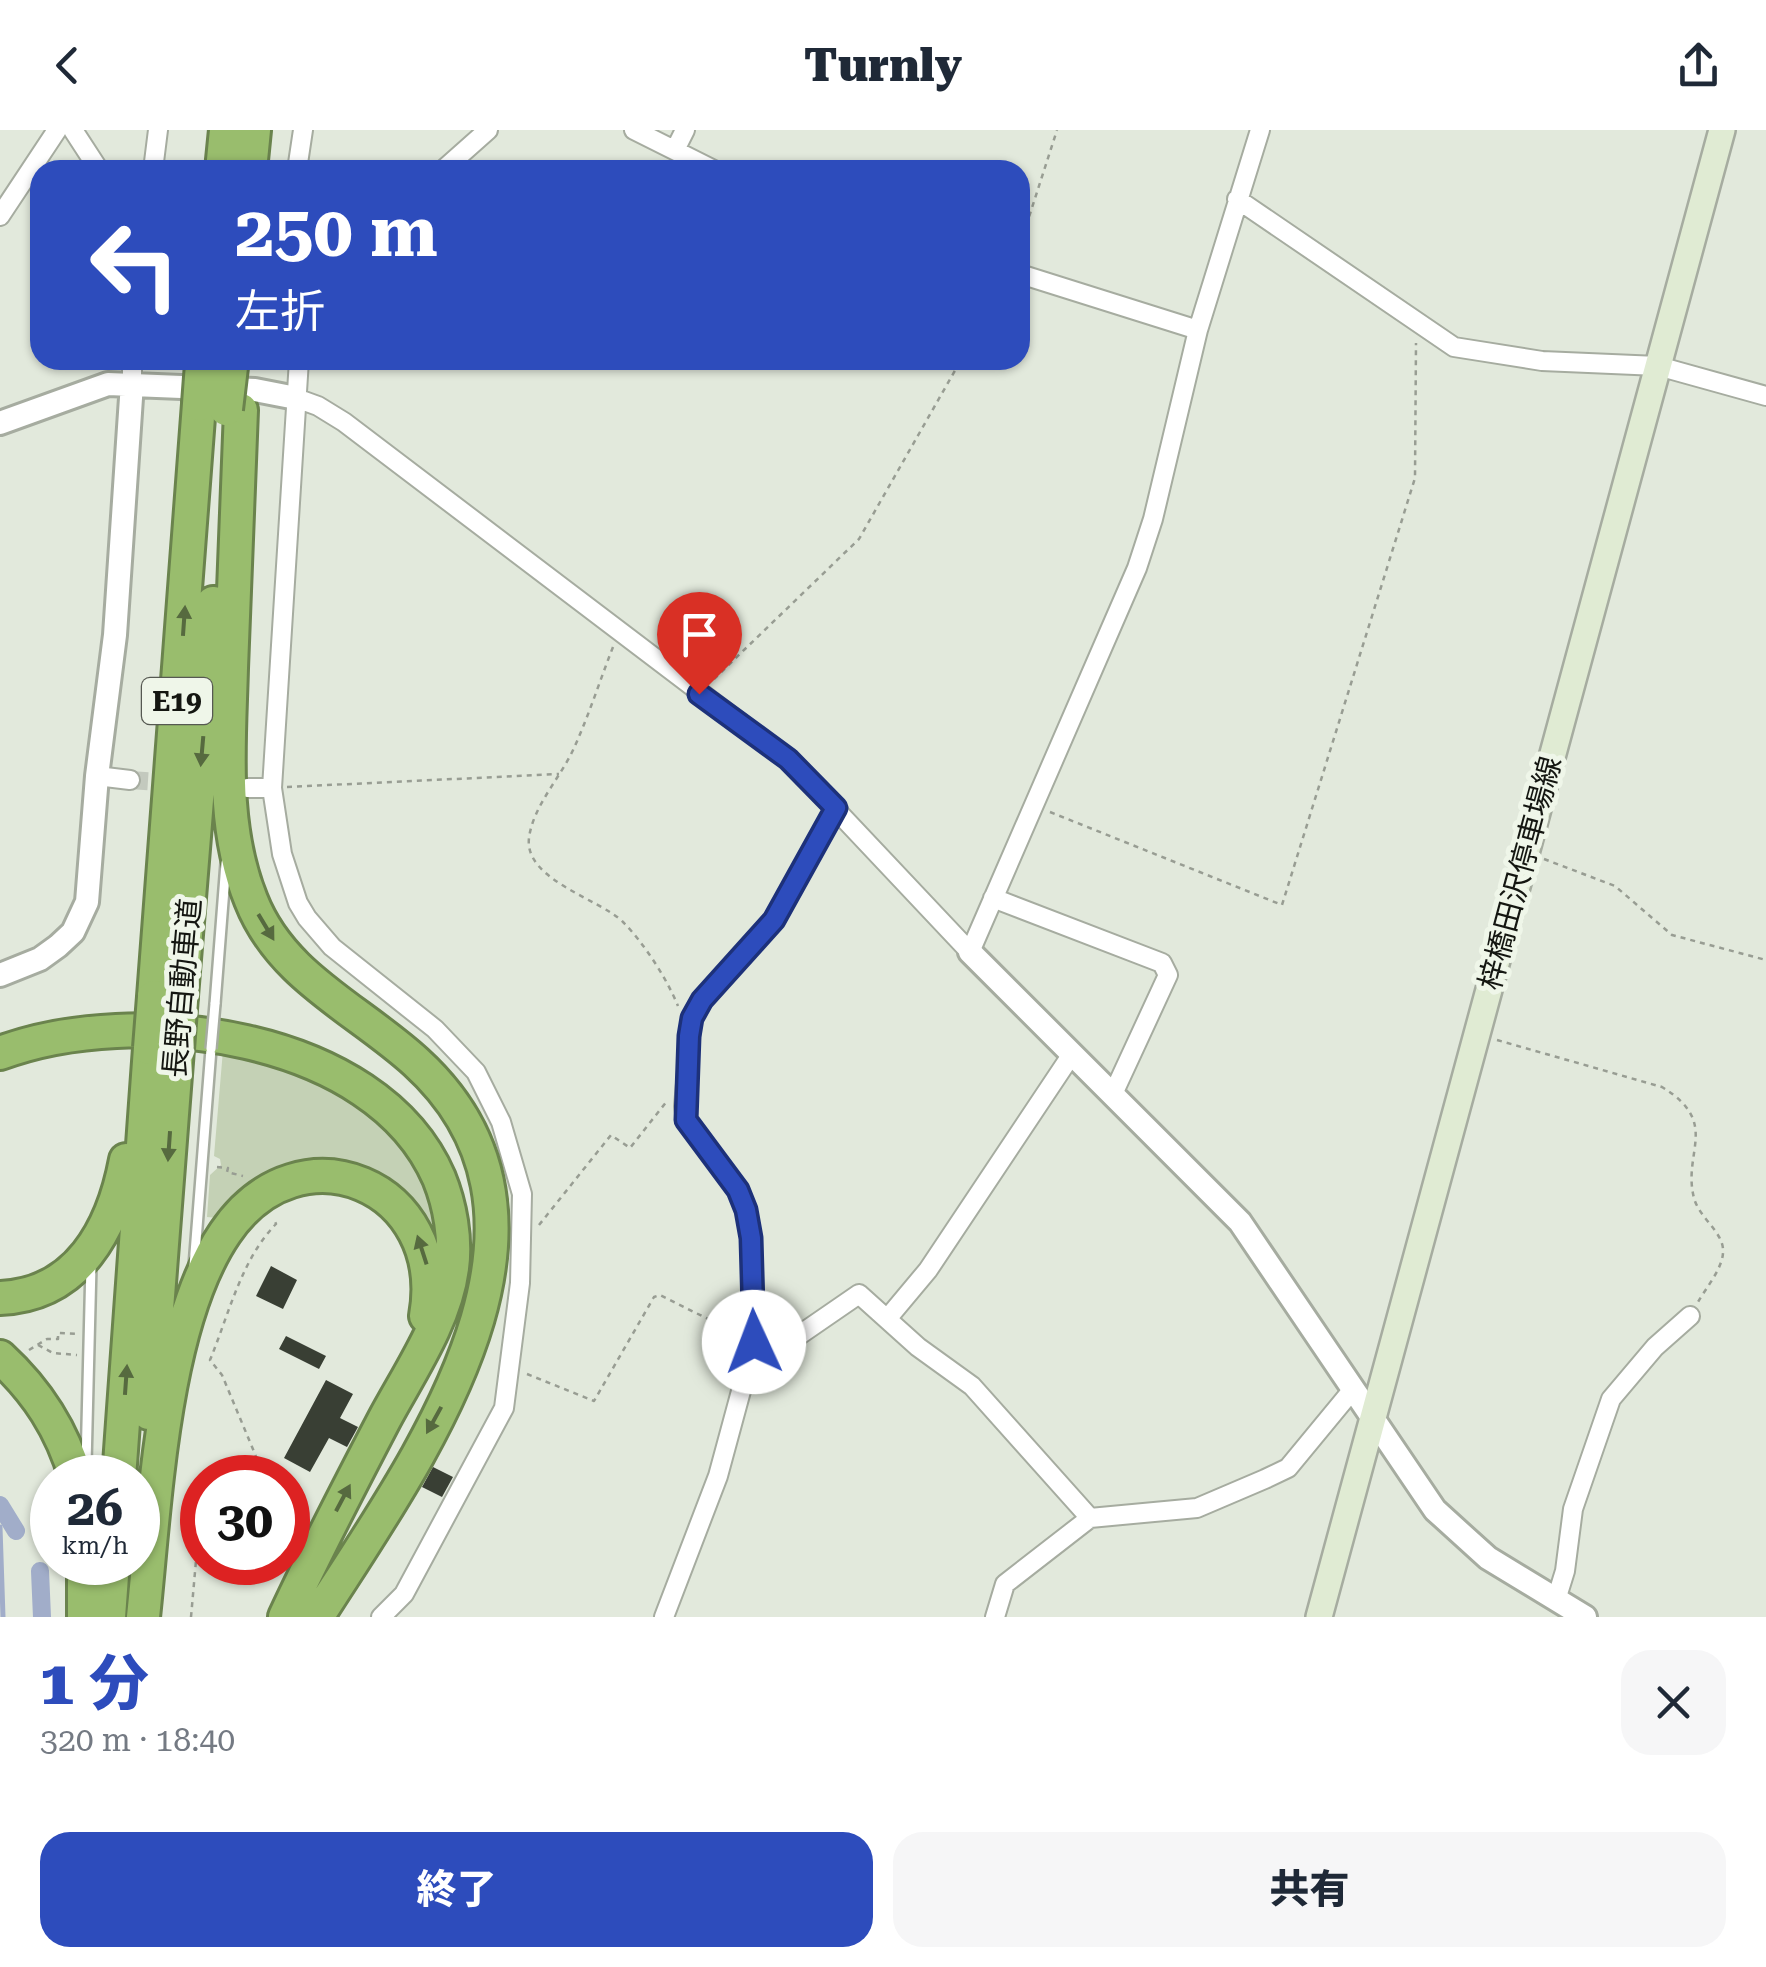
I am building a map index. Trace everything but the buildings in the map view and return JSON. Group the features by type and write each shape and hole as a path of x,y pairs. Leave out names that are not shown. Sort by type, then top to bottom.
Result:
{"highway":[{"path":"223,160 226,130"},
{"path":"251,160 254,130"},
{"name":"長野自動車道","path":"158,997 225,370"},
{"path":"222,408 233,836 252,905 281,951 318,988 390,1041 438,1083 472,1135 484,1162 493,1214 493,1257 481,1307 458,1372 370,1534 317,1617"},
{"name":"長野自動車道","path":"121,1455 158,997 170,791 222,408"},
{"path":"0,1034 99,1013 170,1013 222,1020 318,1048 390,1086 436,1134 465,1199 472,1256 458,1372"},
{"path":"0,1053 52,1038 100,1032 174,1032 223,1038 321,1067 392,1111 410,1130 434,1168 443,1188 452,1236 450,1283 285,1617"},
{"path":"0,1298 21,1297 56,1284 94,1248 121,1185 154,1048"},
{"name":"長野自動車道","path":"134,1617 154,1048"},
{"path":"143,1617 171,1393 192,1301 224,1234 264,1193 312,1176 362,1184 391,1200 404,1213 422,1244 428,1265 426,1312 406,1378"},
{"path":"14,1353 69,1455"},
{"path":"84,1585 84,1617"},
{"path":"109,1617 111,1585"}],"main road":[{"name":"梓橋田沢停車場線","path":"1319,1617 1722,130"}],"street":[{"path":"37,160 57,130"},
{"path":"72,130 93,160"},
{"path":"154,160 158,130"},
{"path":"299,160 303,130"},
{"path":"454,160 488,130"},
{"path":"634,130 695,160"},
{"path":"676,150 685,130"},
{"path":"970,952 1137,568 1154,520 1198,330 1260,130"},
{"path":"0,216 30,171"},
{"path":"1237,199 1293,234 1419,327 1454,347 1495,355 1658,366 1766,396"},
{"path":"1030,277 1198,330"},
{"path":"298,370 272,788 282,854 298,902 332,947 435,1029 483,1085 514,1160 522,1194 511,1370 504,1408 404,1594 381,1617"},
{"path":"0,976 40,959 73,932 87,902 97,776 115,635 132,372"},
{"path":"0,423 132,372 296,398 344,422 788,759 970,952 1240,1222 1449,1524 1488,1558 1585,1617"},
{"path":"97,776 130,780"},
{"path":"247,788 272,788"},
{"path":"664,1617 718,1476 750,1369 754,1342 751,1238 746,1210 738,1190 686,1120 692,1018 702,1000 774,920 836,808"},
{"path":"993,898 1162,963 1168,975 1113,1094"},
{"path":"887,1319 928,1270 1072,1054"},
{"path":"750,1369 859,1294 972,1386 1090,1518"},
{"path":"1556,1600 1565,1571 1573,1509 1612,1399 1655,1347 1690,1316"},
{"path":"995,1617 1005,1584 1090,1518 1197,1508 1265,1480 1288,1468 1354,1388"}],"lane":[{"path":"192,1301 226,862 233,836"},
{"path":"86,1455 89,1278 94,1248"}],"path":[{"path":"1030,214 1057,130"},
{"path":"1033,805 1282,904 1416,478 1419,327"},
{"path":"699,694 860,538 955,370"},
{"path":"619,633 560,774 536,820 530,850 550,876 622,921 667,984 689,1036"},
{"path":"272,788 560,774"},
{"path":"1525,854 1615,886 1672,936 1766,960"},
{"path":"1476,1033 1662,1087 1684,1102 1698,1145 1692,1186 1695,1203 1722,1244 1724,1255 1690,1316"},
{"path":"522,1237 535,1230 610,1136 630,1148 686,1083"},
{"path":"208,1167 228,1168 228,1172 240,1174"},
{"path":"255,1455 222,1375 210,1360 256,1250 276,1224 271,1215"},
{"path":"511,1370 594,1401 654,1297 660,1294 754,1342"},
{"path":"14,1353 58,1339 58,1333 74,1334"},
{"path":"36,1344 53,1353 82,1355"},
{"path":"191,1617 193,1585"}],"green space":[{"path":"223,1050 280,1064 376,1108 421,1165 446,1246 433,1247 356,1173 218,1218 207,1217 210,1175 221,1165 214,1156"}],"waterway":[{"path":"0,1505 16,1531"},
{"path":"0,1527 3,1617"},
{"path":"41,1585 42,1617"}],"tunnel":[{"path":"130,780 176,783"}],"route":[{"path":"699,694 788,759 836,808 774,920 702,1000 692,1018 689,1036 686,1120 738,1190 746,1210 751,1238 754,1342"}]}
